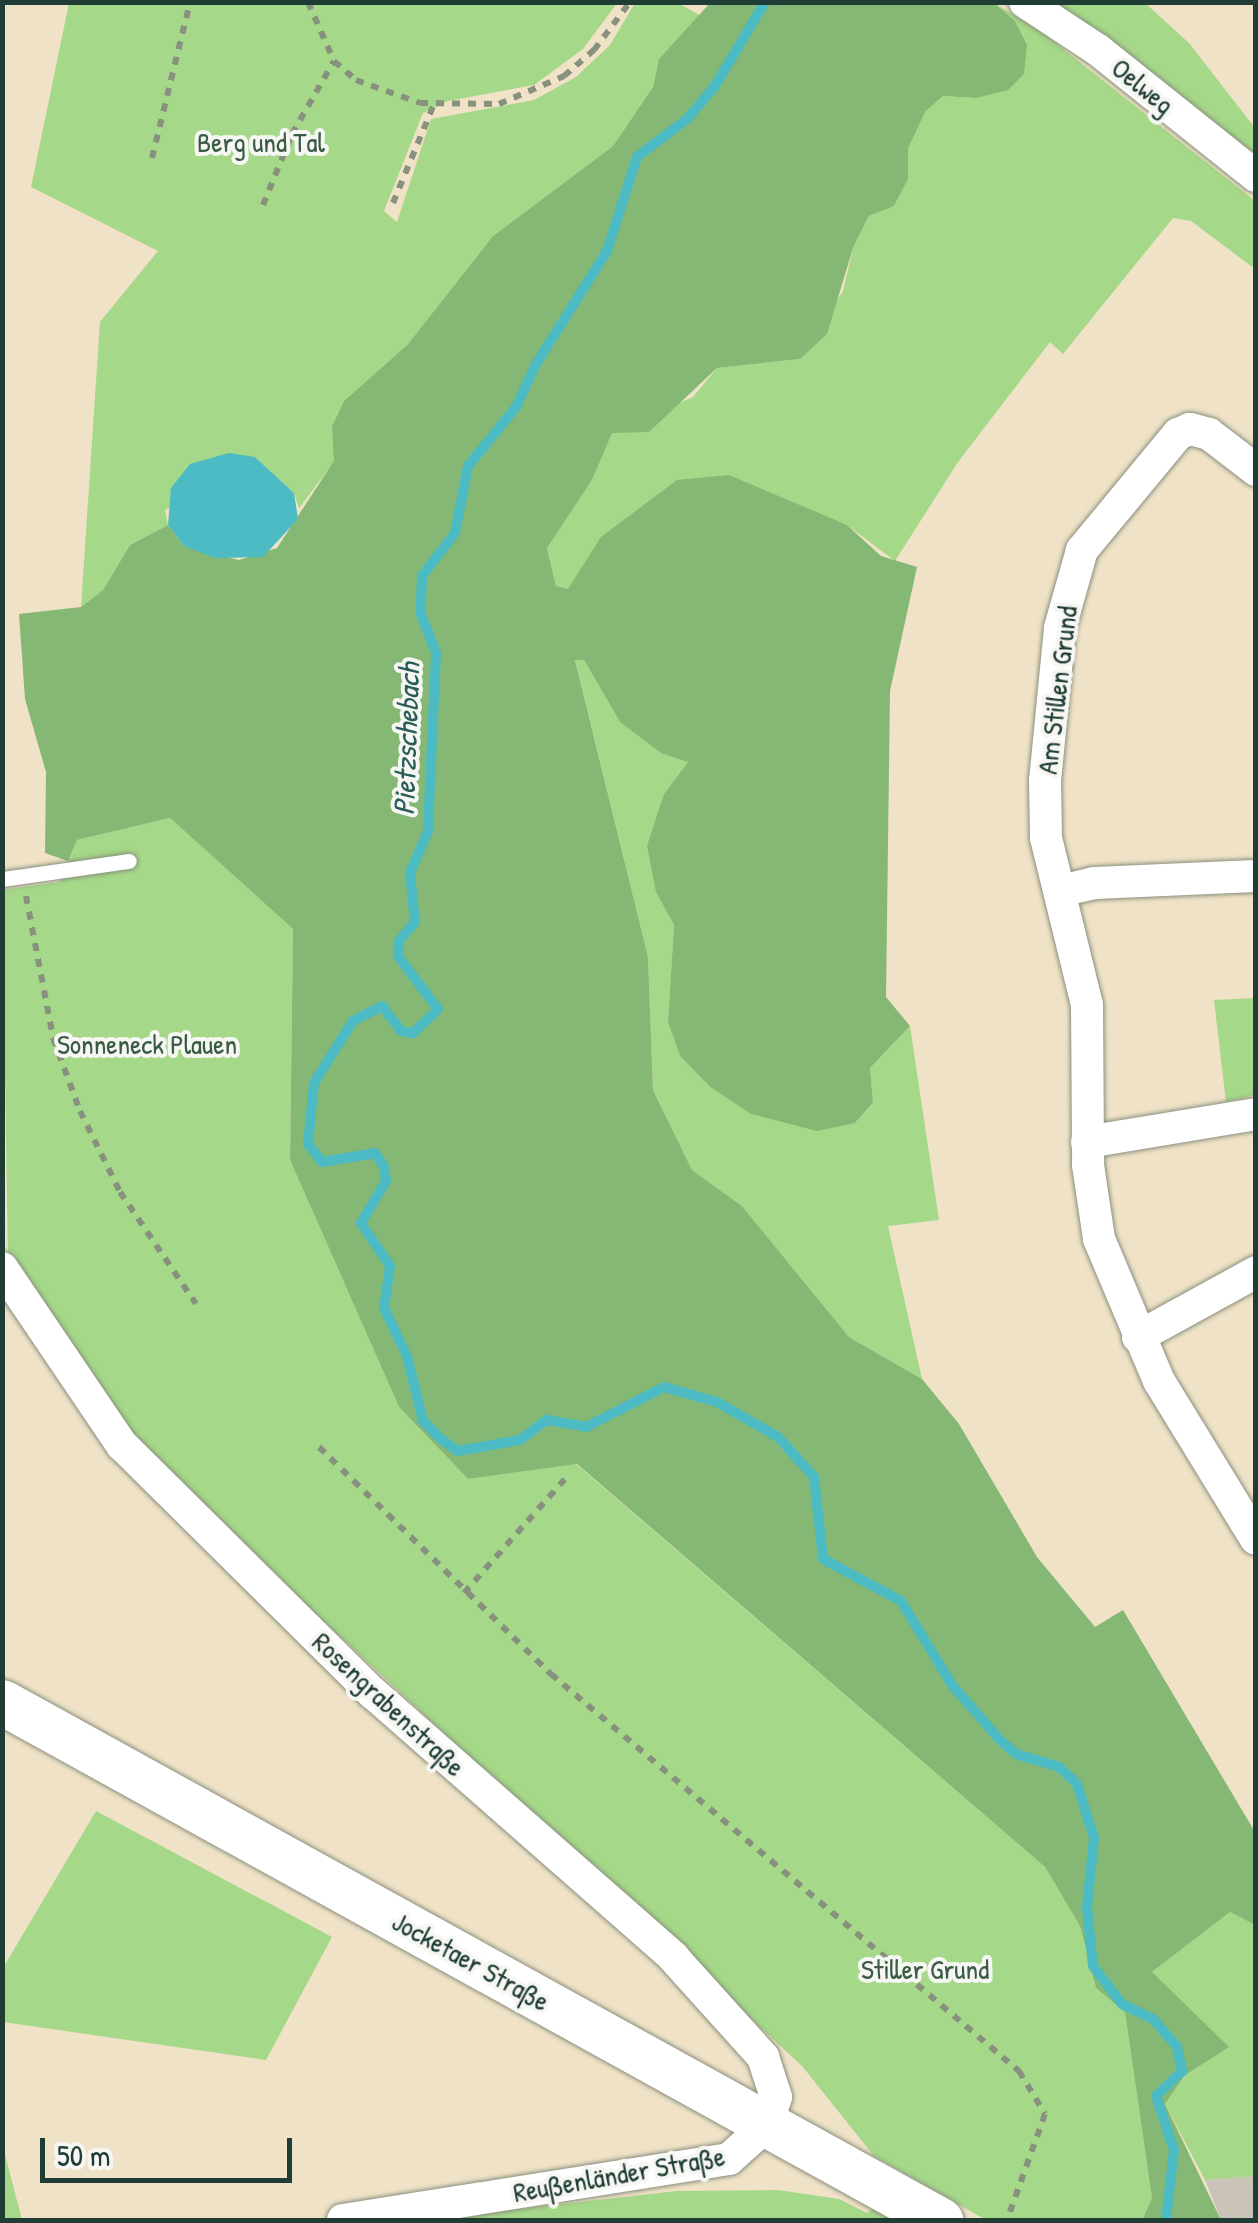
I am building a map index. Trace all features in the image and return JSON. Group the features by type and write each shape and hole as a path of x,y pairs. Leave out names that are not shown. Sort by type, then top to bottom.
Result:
{"street":[{"name":"Oelweg","path":"1025,2 1098,50 1256,176"},
{"name":"Am Stillen Grund","path":"1256,470 1208,434 1190,429 1178,434 1082,550 1060,628 1046,764 1046,838 1087,1006 1087,1142 1100,1239 1138,1337 1244,1491 1256,1538"},
{"path":"1060,892 1094,883 1256,876"},
{"path":"1087,1142 1256,1114"},
{"name":"Rosengrabenstraße","path":"2,1268 122,1444 373,1693 673,1957 763,2057 776,2097 767,2124"},
{"path":"1138,1337 1256,1272"},
{"name":"Jocketaer Straße","path":"2,1702 940,2220"},
{"name":"Reußenländer Straße","path":"343,2220 729,2160 767,2124"}],"lane":[{"path":"2,879 129,861"}],"path":[{"path":"152,158 190,2"},
{"path":"308,2 334,61 356,80 389,94 434,104 499,104 564,76 594,50 630,2"},
{"path":"264,205 292,134 334,61"},
{"path":"393,203 434,104"},
{"path":"22,875 45,1008 80,1111 120,1192 196,1304"},
{"path":"319,1448 464,1593 897,1974 1019,2070 1045,2114 1007,2220"},
{"path":"464,1593 565,1479"}],"shaded area":[{"path":"1255,2176 1255,2220 1221,2220 1205,2180"}],"green space":[{"name":"Berg und Tal","path":"69,3 617,3 583,49 534,85 448,101 423,113 384,211 397,222 431,119 534,100 576,77 610,45 635,3 678,3 703,17 659,59 653,87 613,146 493,236 408,344 344,401 332,426 335,461 299,508 294,493 255,457 165,510 168,525 130,545 103,590 81,607 100,322 158,251 31,187"},
{"path":"710,3 994,3 1014,20 1027,45 1024,74 1008,90 976,98 943,96 925,112 908,149 908,179 894,206 869,216 853,248 827,334 800,359 717,368 649,432 612,433 592,480 547,548 556,586 568,589 601,537 677,480 729,475 847,525 881,556 917,567 890,691 886,997 910,1026 870,1068 873,1103 855,1123 817,1131 751,1114 709,1086 680,1056 668,1022 674,925 656,892 647,846 664,794 688,762 661,753 620,722 584,660 575,660 648,957 653,1090 692,1170 742,1206 849,1337 922,1379 959,1424 1037,1557 1095,1627 1123,1610 1255,1832 1255,1925 1230,1912 1152,1972 1229,2047 1185,2075 1165,2104 1221,2220 1142,2220 1152,2198 1125,2012 1096,1988 1080,1926 1045,1867 577,1464 468,1479 399,1407 290,1160 293,929 170,818 77,840 68,861 45,853 46,772 25,699 19,614 81,607 103,590 130,545 168,525 184,546 239,560 277,548 334,461 332,426 344,401 408,344 493,236 613,146 653,87 659,59"},
{"path":"994,3 1039,30 1255,201 1255,269 1191,221 1173,218 1063,354 1050,342 958,462 895,561 847,525 582,571 568,589 556,586 547,547 592,480 612,432 693,397 717,368 800,359 843,291 853,248 869,216 894,206 908,179 908,149 925,112 943,96 976,98 1014,20"},
{"path":"1049,3 1145,3 1189,43 1255,128 1255,167"},
{"path":"575,659 584,660 620,722 688,762 664,794 656,891 674,925 668,1022 680,1056 709,1086 855,1123 873,1104 870,1068 910,1026 939,1220 888,1226 922,1379 849,1337 742,1206 692,1170 653,1090 648,957"},
{"name":"Stiller Grund","path":"170,818 293,929 290,1160 399,1407 468,1479 576,1464 1045,1867 1080,1926 1096,1988 1125,2011 1152,2198 1142,2220 986,2220 874,2156 802,2066 286,1586 121,1423 8,1259 2,890 59,882 77,840"},
{"path":"1255,998 1255,1095 1226,1102 1214,1000"},
{"path":"96,1811 332,1937 266,2060 3,2022 3,1968"},
{"path":"1230,1912 1255,1925 1255,2176 1205,2180 1165,2104 1185,2075 1152,1972"},
{"path":"3,2147 22,2220 3,2220"},
{"path":"778,2190 839,2199 867,2213 874,2208 896,2220 423,2220 677,2191"}],"water":[{"path":"229,453 255,457 294,493 298,519 263,557 215,558 184,546 168,525 171,488 190,464"}],"waterway":[{"name":"Pietzschebach","path":"765,2 715,86 687,119 637,157 607,251 536,364 516,407 468,466 455,533 422,576 421,614 436,653 428,831 410,873 415,922 399,941 398,956 438,1009 413,1033 401,1031 382,1006 353,1021 314,1083 308,1144 322,1162 375,1153 384,1167 386,1181 361,1223 390,1266 384,1308 407,1356 423,1421 442,1440 458,1451 520,1440 547,1420 586,1427 664,1387 717,1402 778,1437 814,1477 823,1559 901,1601 952,1685 1000,1740 1016,1754 1059,1767 1077,1784 1094,1838 1087,1907 1093,1966 1122,2004 1153,2019 1177,2047 1182,2071 1156,2096 1174,2150 1166,2220"}],"park label":[{"name":"Sonneneck Plauen","path":"147,1044"}]}
